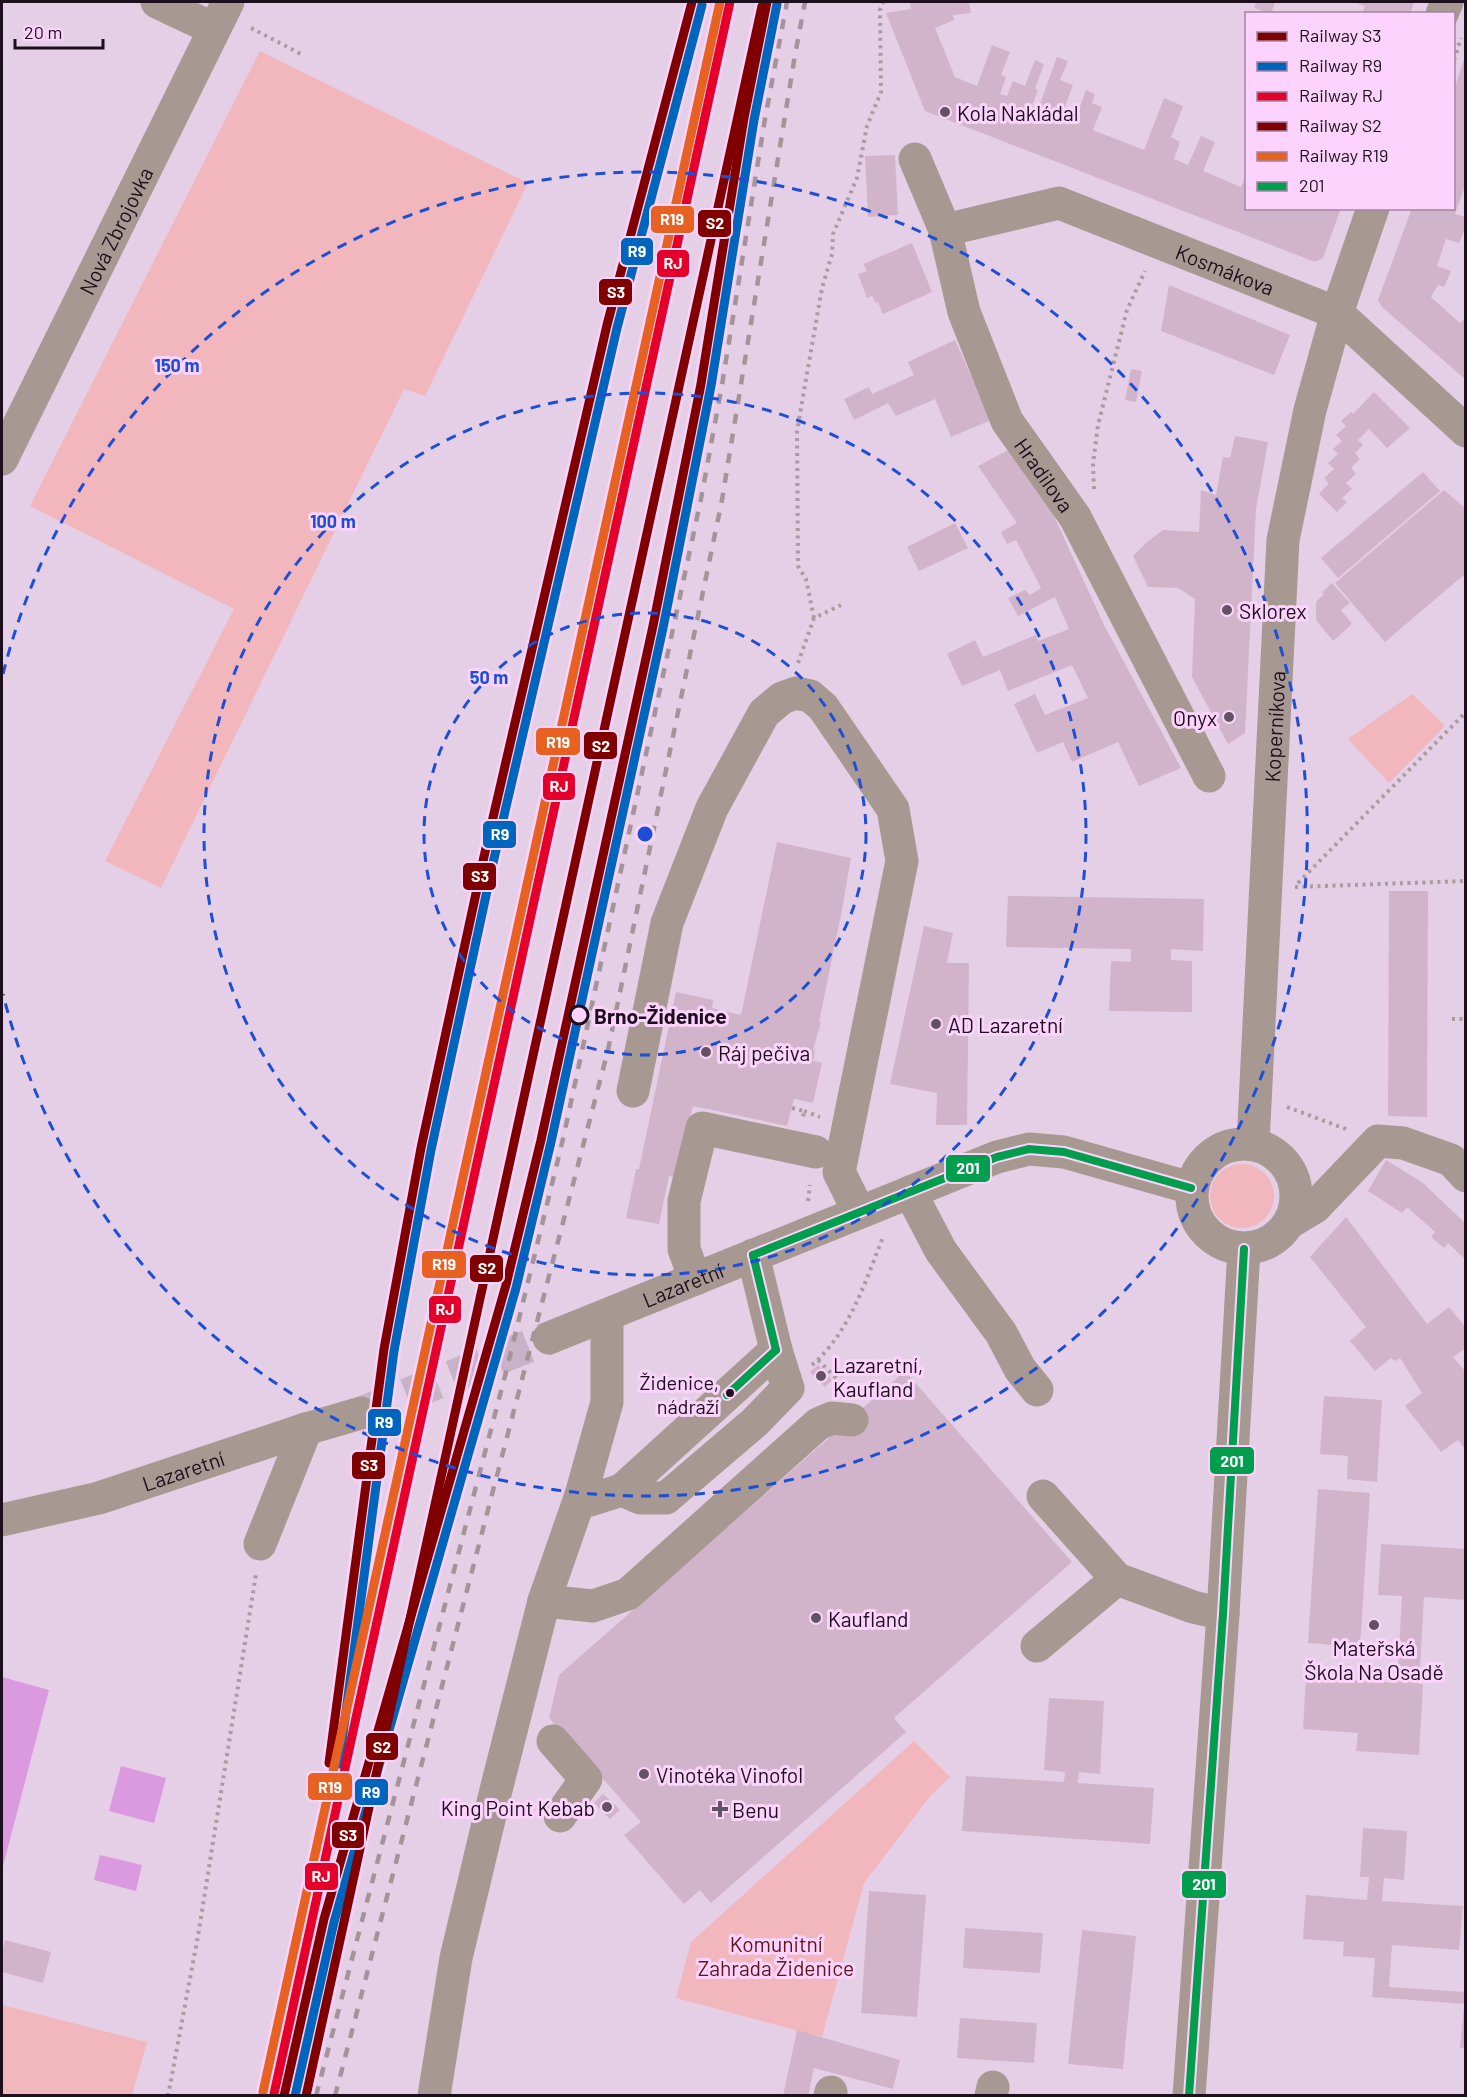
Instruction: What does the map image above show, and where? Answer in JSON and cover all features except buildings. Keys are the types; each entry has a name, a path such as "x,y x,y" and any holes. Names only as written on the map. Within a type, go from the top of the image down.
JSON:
{"street":[{"path":"157,2 221,15"},
{"name":"Nová Zbrojovka","path":"2,459 221,15"},
{"name":"Hradilova","path":"915,159 945,230 964,312 1007,420 1075,517 1209,776"},
{"name":"Kosmákova","path":"945,230 1059,204 1336,313 1466,431"},
{"name":"Koperníkova","path":"1253,1144 1283,540 1310,410 1336,313 1372,210"},
{"path":"633,1091 667,923 712,808 764,713 782,698 796,693 810,696 824,707 893,809 902,861 839,1172 859,1212"},
{"path":"695,1279 684,1249 684,1201 702,1128 816,1152"},
{"path":"1341,1180 1313,1182 1291,1170 1268,1149 1253,1144 1236,1144 1220,1149 1207,1158 1197,1172 1191,1188 1192,1206 1198,1223 1210,1237 1226,1246 1244,1249 1262,1246 1278,1236 1290,1222 1315,1208 1378,1141 1403,1143 1451,1160 1466,1176"},
{"name":"Lazaretní","path":"549,1338 997,1157 1029,1149 1064,1152 1191,1188"},
{"path":"1290,1222 1296,1205 1296,1189 1291,1170"},
{"path":"910,1192 941,1251 1001,1333 1020,1369 1037,1390"},
{"path":"1189,2096 1223,1614 1244,1249"},
{"path":"622,1490 640,1498 666,1498 755,1422 788,1388 776,1350 753,1255"},
{"path":"434,2096 456,1958 544,1601 580,1495 607,1402 607,1315"},
{"path":"580,1495 590,1500 622,1490 776,1350"},
{"name":"Lazaretní","path":"2,1520 99,1498 361,1413"},
{"path":"544,1601 593,1606 628,1594 818,1424 832,1418 852,1420"},
{"path":"261,1544 306,1429"},
{"path":"1043,1496 1117,1579 1193,1607 1223,1614"},
{"path":"1037,1646 1117,1579"},
{"path":"553,1741 586,1779 560,1816"}],"path":[{"path":"796,693 796,667 814,618 806,579 798,566 797,431 822,288 832,254 833,234 857,178 867,126 881,92 880,10 883,2"},
{"path":"249,28 301,54"},
{"path":"1095,497 1093,464 1098,425 1110,374 1127,310 1158,243"},
{"path":"814,618 841,605"},
{"path":"1466,712 1294,887 1466,880"},
{"path":"1452,1019 1466,1019"},
{"path":"1287,1107 1347,1130"},
{"path":"788,1388 828,1351 849,1318 886,1230"},
{"path":"818,1360 837,1379"},
{"path":"168,2096 200,1924 261,1544"}],"green space":[{"path":"260,51 528,183 425,396 404,389 161,888 105,861 234,609 30,506"},
{"path":"1412,694 1445,726 1389,783 1348,739"},
{"path":"1242,1164 1254,1166 1265,1173 1272,1184 1274,1196 1272,1208 1265,1219 1254,1226 1242,1228 1230,1226 1219,1219 1212,1208 1210,1196 1212,1184 1219,1173 1230,1166"},
{"name":"Komunitní Zahrada Židenice","path":"914,1741 950,1777 931,1795 864,1883 822,2037 676,1998 691,1942"},
{"path":"2,2005 147,2042 132,2095 2,2095"}],"shaded area":[{"path":"2,1677 49,1690 2,1870"},
{"path":"121,1766 166,1778 154,1823 109,1811"},
{"path":"100,1855 142,1865 136,1891 94,1880"}],"tunnel":[{"path":"361,1413 549,1338"}],"railway":[{"path":"316,2096 505,1376 563,1139 701,499 787,2"},
{"path":"335,2096 608,1050 722,500 805,2"}],"rail line":[{"name":"S3","path":"329,1763 384,1349 421,1148 483,861 607,325 692,2"},
{"name":"R19","path":"263,2092 720,2"},
{"name":"RJ","path":"274,2094 730,2"},
{"name":"S3","path":"284,2096 324,1919 506,1285 541,1140 653,626 701,384 744,118 767,2"},
{"name":"R9","path":"295,2096 334,1922 516,1288 551,1142 663,628 711,386 754,120 777,4"},
{"name":"R9","path":"339,1764 394,1351 431,1150 493,863 617,328 702,5"},
{"name":"S2","path":"306,2096 762,6"}],"transit line":[{"name":"201","path":"753,1255 997,1157 1029,1149 1064,1152 1191,1188"},
{"name":"201","path":"1189,2096 1223,1614 1244,1249"},
{"name":"201","path":"753,1255 776,1350"},
{"name":"201","path":"727,1395 776,1350"}],"place":[{"name":"Kola Nakládal","path":"945,112"},
{"name":"Sklorex","path":"1227,610"},
{"name":"Onyx","path":"1229,717"},
{"name":"Brno-Židenice","path":"579,1015"},
{"name":"AD Lazaretní","path":"936,1024"},
{"name":"Ráj pečiva","path":"706,1052"},
{"name":"Lazaretní, Kaufland","path":"821,1376"},
{"name":"Židenice, nádraží","path":"730,1393"},
{"name":"Kaufland","path":"816,1618"},
{"name":"Mateřská Škola Na Osadě","path":"1374,1625"},
{"name":"Vinotéka Vinofol","path":"644,1774"},
{"name":"King Point Kebab","path":"607,1807"},
{"name":"Benu","path":"720,1809"}]}
